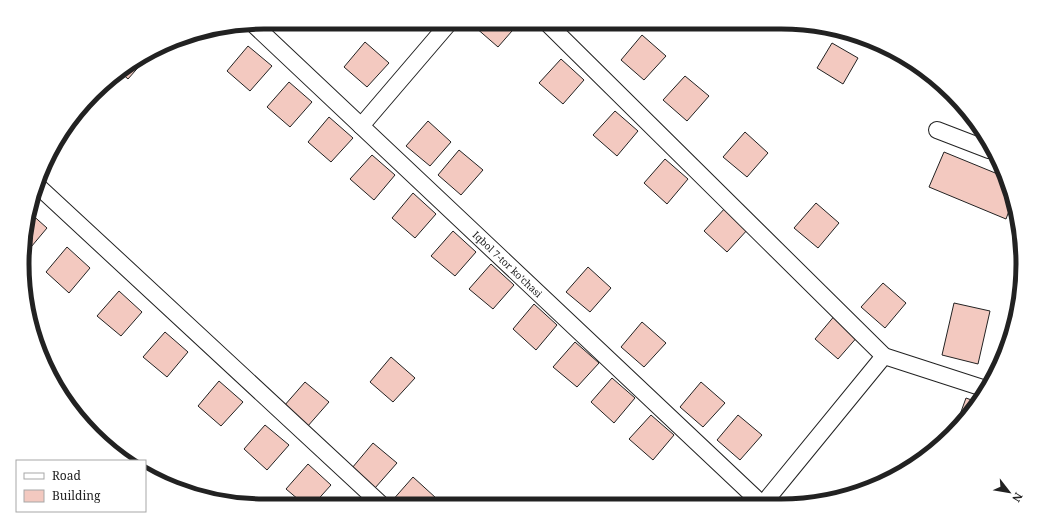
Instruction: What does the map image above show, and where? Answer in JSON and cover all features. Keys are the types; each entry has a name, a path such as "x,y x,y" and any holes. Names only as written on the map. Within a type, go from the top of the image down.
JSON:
{"street":[{"name":"Iqbol 7-tor ko'chasi","path":"258,29 758,499"},
{"path":"361,126 444,29"},
{"path":"553,29 884,356 981,387"},
{"path":"937,130 986,149"},
{"path":"41,189 376,499"},
{"path":"767,499 884,356"}],"building":[{"path":"477,29 514,29 498,47"},
{"path":"642,35 666,56 644,80 621,60"},
{"path":"365,42 389,63 367,87 344,67"},
{"path":"832,43 858,58 843,84 817,68"},
{"path":"248,46 272,66 250,91 227,71"},
{"path":"561,59 584,80 563,104 539,83"},
{"path":"143,62 128,79 124,76"},
{"path":"685,76 709,96 687,121 663,100"},
{"path":"289,82 312,102 290,127 267,107"},
{"path":"615,111 638,131 617,156 593,135"},
{"path":"329,117 353,138 331,162 308,142"},
{"path":"428,121 451,142 430,166 406,146"},
{"path":"745,132 768,153 747,177 723,157"},
{"path":"459,150 483,170 461,195 438,175"},
{"path":"944,152 998,174 1004,188 1009,210 1006,219 929,187"},
{"path":"372,155 395,175 374,200 350,179"},
{"path":"665,159 688,179 667,204 644,183"},
{"path":"413,193 436,214 415,238 392,218"},
{"path":"816,203 839,223 818,248 794,228"},
{"path":"726,207 749,228 727,252 704,231"},
{"path":"34,217 47,228 30,248"},
{"path":"453,231 476,252 455,276 431,256"},
{"path":"67,247 90,268 69,293 46,272"},
{"path":"491,264 514,285 493,309 469,289"},
{"path":"588,267 611,288 590,312 566,292"},
{"path":"883,283 906,303 885,328 861,307"},
{"path":"119,291 142,312 121,336 97,316"},
{"path":"954,303 990,311 978,364 942,355"},
{"path":"534,304 557,325 536,350 513,329"},
{"path":"836,314 859,335 838,359 815,339"},
{"path":"642,322 666,343 644,367 621,347"},
{"path":"165,332 188,352 167,377 143,357"},
{"path":"575,342 599,363 577,387 553,367"},
{"path":"391,357 415,378 393,402 370,382"},
{"path":"612,378 635,398 614,423 591,402"},
{"path":"219,381 243,402 221,426 198,406"},
{"path":"305,382 329,402 307,427 284,406"},
{"path":"701,382 725,403 703,427 680,407"},
{"path":"966,398 972,400 967,407 959,418"},
{"path":"651,415 674,435 653,460 629,439"},
{"path":"738,415 762,435 740,460 717,440"},
{"path":"265,425 289,445 267,470 244,449"},
{"path":"373,443 397,463 375,488 352,468"},
{"path":"308,464 331,485 318,499 298,499 286,489"},
{"path":"413,477 436,498 435,499 394,499"}]}
